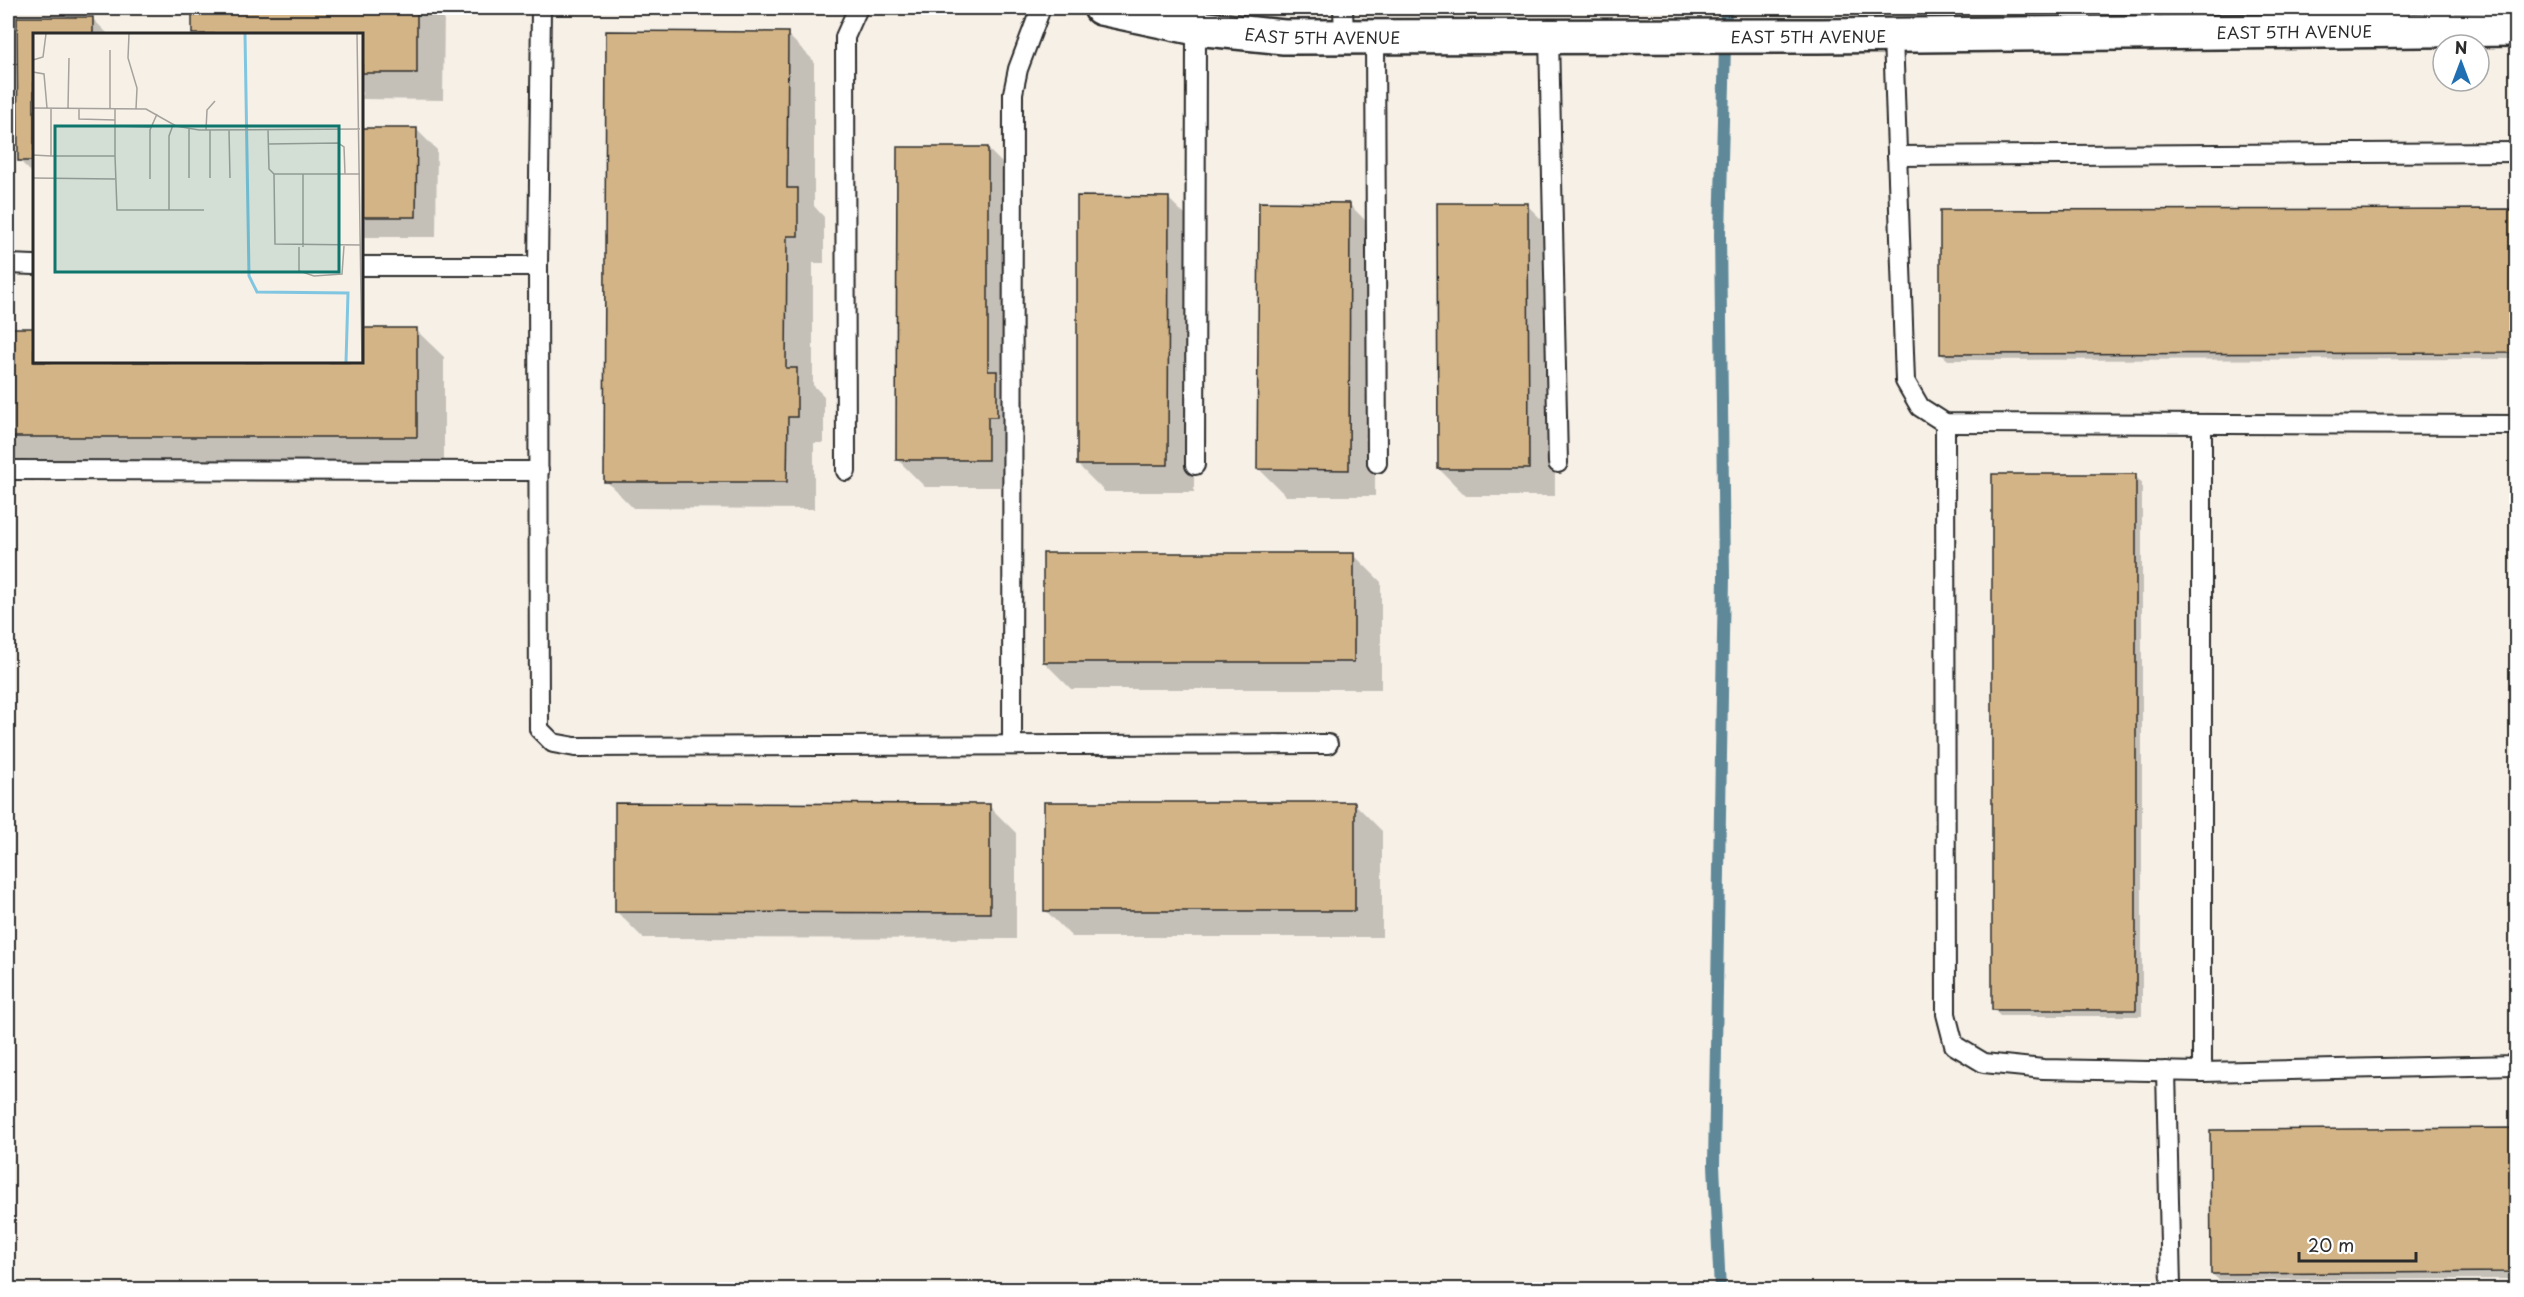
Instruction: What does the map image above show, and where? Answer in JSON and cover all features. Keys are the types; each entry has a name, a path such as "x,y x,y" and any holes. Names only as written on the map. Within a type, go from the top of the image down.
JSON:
{"street":[{"name":"EAST 5TH AVENUE","path":"1101,8 1196,28 1284,37 1354,27 1549,36 1893,36 2517,28"}],"lane":[{"path":"541,8 538,266 539,729 553,743 574,747 1328,744"},
{"path":"846,471 845,37 858,8"},
{"path":"1012,744 1013,93 1018,69 1041,8"},
{"path":"1354,27 1377,463"},
{"path":"1195,465 1196,28"},
{"path":"1549,36 1558,463"},
{"path":"1893,36 1905,381 1920,407 1945,423 2517,425"},
{"path":"1897,156 2517,152"},
{"path":"8,264 33,265"},
{"path":"363,266 538,266"},
{"path":"1945,423 1946,1014 1954,1045 1984,1064 2043,1069 2202,1072 2517,1065"},
{"path":"2202,424 2202,1072"},
{"path":"8,470 539,471"},
{"path":"2166,1071 2171,1287 2173,1290"}],"building":[{"path":"192,8 417,8 417,73 363,73 363,33 192,33"},
{"path":"17,17 93,17 93,33 33,33 33,161 18,161"},
{"path":"606,31 788,32 787,188 798,188 798,236 787,236 786,368 797,368 797,417 788,417 787,482 604,482"},
{"path":"363,128 417,128 416,217 363,217"},
{"path":"897,147 988,147 988,371 997,371 997,417 988,417 988,460 896,460"},
{"path":"1077,196 1169,197 1168,465 1077,465"},
{"path":"1259,202 1350,203 1349,470 1257,469"},
{"path":"1437,203 1528,203 1529,469 1438,469"},
{"path":"2516,209 2516,353 1940,354 1940,210"},
{"path":"8,328 33,328 33,363 363,363 363,328 417,328 417,437 8,437"},
{"path":"1992,474 2136,474 2136,1010 1992,1010"},
{"path":"1043,553 1354,553 1354,662 1043,662"},
{"path":"1044,802 1355,802 1355,911 1044,911"},
{"path":"615,803 990,804 990,913 615,912"},
{"path":"2516,1128 2516,1272 2211,1274 2210,1130"}],"waterway":[{"path":"1720,1290 1714,1165 1724,577 1720,234 1726,8"}]}
